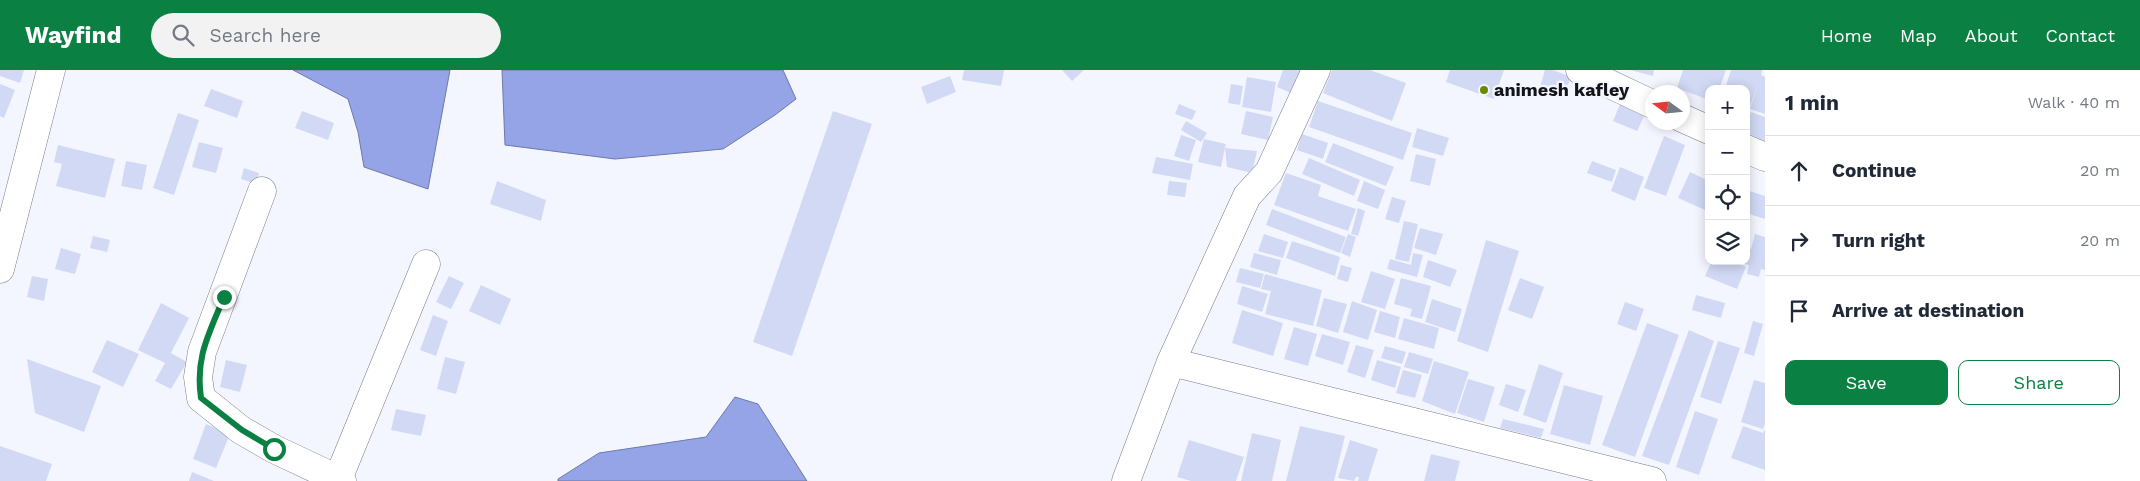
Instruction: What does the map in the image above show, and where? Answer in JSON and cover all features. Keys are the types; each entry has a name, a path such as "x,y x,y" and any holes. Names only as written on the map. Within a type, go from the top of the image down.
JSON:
{"street":[{"path":"0,269 51,70"},
{"path":"1126,481 1171,362 1247,196 1269,172 1316,70"},
{"path":"1580,70 1645,101"},
{"path":"1690,122 1705,128"},
{"path":"1750,151 1765,157"},
{"path":"262,191 202,352 198,377 201,398 242,430 274,449 340,480 426,264"},
{"path":"1171,362 1652,481"}],"water":[{"path":"293,70 450,70 428,189 364,167 358,132 348,99"},
{"path":"502,70 783,70 796,99 723,149 615,159 505,145"},
{"path":"735,397 758,404 807,481 558,481 558,479 599,453 706,437"}],"building":[{"path":"0,70 24,70 20,83 0,76"},
{"path":"964,70 1004,70 1001,86 962,80"},
{"path":"1062,70 1084,70 1072,81"},
{"path":"1283,70 1302,70 1293,94 1277,87"},
{"path":"1332,70 1370,70 1406,83 1392,121 1323,93"},
{"name":"animesh kafley","path":"1450,70 1504,70 1494,99 1446,82"},
{"path":"1545,70 1553,70 1571,77 1564,96 1540,87"},
{"path":"1630,70 1654,70 1653,76"},
{"path":"1683,70 1726,70 1720,85 1705,85 1705,98 1690,93 1690,85 1678,85"},
{"path":"1731,70 1762,70 1761,75 1765,77 1765,114 1750,109 1758,84 1750,107 1750,85 1726,85"},
{"path":"950,76 956,92 927,104 921,87"},
{"path":"1247,77 1276,82 1271,112 1242,107"},
{"path":"0,84 15,90 4,118 0,116"},
{"path":"1231,84 1243,86 1240,105 1228,103"},
{"path":"211,89 243,101 237,118 204,106"},
{"path":"1318,101 1412,133 1403,160 1309,127"},
{"path":"1621,102 1645,112 1637,131 1613,121"},
{"path":"1179,104 1196,111 1192,120 1175,114"},
{"path":"302,111 334,123 328,140 295,128"},
{"path":"833,111 872,124 792,356 753,342"},
{"path":"1246,111 1273,117 1268,140 1241,134"},
{"path":"1751,112 1765,117 1765,142 1750,137"},
{"path":"178,113 199,120 174,195 153,188"},
{"path":"1186,121 1207,133 1201,142 1181,130"},
{"path":"1417,128 1449,138 1443,156 1412,147"},
{"path":"1302,134 1328,143 1323,159 1297,150"},
{"path":"1181,135 1196,140 1189,161 1174,156"},
{"path":"1664,136 1685,145 1666,196 1644,188"},
{"path":"1204,139 1226,144 1221,167 1198,162"},
{"path":"199,142 223,148 216,173 192,167"},
{"path":"1333,143 1394,167 1386,186 1325,162"},
{"path":"58,145 115,159 105,198 56,186 62,164 54,162"},
{"path":"1225,148 1257,151 1252,173 1227,167"},
{"path":"1416,154 1436,159 1430,186 1410,181"},
{"path":"1156,157 1193,164 1190,180 1152,173"},
{"path":"1309,158 1360,180 1354,196 1302,174"},
{"path":"126,161 147,165 142,190 121,186"},
{"path":"1592,161 1616,170 1612,182 1587,173"},
{"path":"1620,167 1644,177 1635,201 1611,191"},
{"path":"244,168 259,173 256,184 241,179"},
{"path":"1690,172 1705,179 1705,210 1678,198"},
{"path":"1286,173 1321,185 1318,196 1356,209 1348,231 1274,205"},
{"path":"497,181 546,200 541,221 490,204"},
{"path":"1169,181 1187,183 1185,197 1167,195"},
{"path":"1364,181 1385,190 1378,209 1357,201"},
{"path":"1750,191 1765,196 1765,219 1750,214"},
{"path":"1392,197 1406,201 1399,223 1385,219"},
{"path":"1358,208 1365,211 1358,236 1351,234"},
{"path":"1272,209 1346,237 1340,253 1266,225"},
{"path":"1404,221 1418,224 1409,262 1395,259"},
{"path":"1420,228 1443,234 1436,255 1414,248"},
{"path":"1264,234 1288,242 1283,258 1258,251"},
{"path":"1348,234 1356,237 1350,257 1341,253"},
{"path":"1755,234 1765,237 1765,270 1761,269 1759,277 1747,274 1750,265 1751,249"},
{"path":"93,236 110,240 107,252 90,248"},
{"path":"1486,240 1519,251 1488,352 1457,341"},
{"path":"1292,241 1340,257 1335,276 1286,258"},
{"path":"61,248 81,254 75,274 55,269"},
{"path":"1254,253 1281,260 1277,275 1250,267"},
{"path":"1413,253 1423,255 1417,277 1387,269 1390,259 1411,265"},
{"path":"1428,260 1457,270 1450,287 1423,277"},
{"path":"1341,265 1352,268 1348,282 1337,279"},
{"path":"1710,265 1742,265 1746,267 1737,289 1705,276"},
{"path":"1240,268 1264,274 1260,288 1236,282"},
{"path":"1371,271 1395,279 1385,309 1361,302"},
{"path":"1265,274 1322,290 1313,326 1265,314 1271,291 1261,289"},
{"path":"32,276 48,279 44,301 27,297"},
{"path":"449,276 464,283 451,309 436,302"},
{"path":"1401,278 1431,286 1422,319 1410,316 1412,309 1394,304"},
{"path":"1520,278 1544,287 1532,319 1508,310"},
{"path":"481,285 511,299 500,325 469,311"},
{"path":"1242,286 1268,294 1262,312 1237,304"},
{"path":"1696,295 1725,303 1721,318 1692,310"},
{"path":"1324,298 1347,304 1338,333 1316,326"},
{"path":"1432,299 1462,309 1455,332 1425,322"},
{"path":"1352,301 1377,310 1368,340 1343,332"},
{"path":"1625,302 1644,309 1636,331 1617,324"},
{"path":"161,303 189,318 171,353 187,362 171,389 155,381 165,363 138,350"},
{"path":"1242,310 1283,323 1273,356 1232,343"},
{"path":"1380,311 1400,317 1395,338 1374,332"},
{"path":"433,315 448,321 436,356 420,350"},
{"path":"1404,318 1439,328 1434,349 1398,339"},
{"path":"1753,321 1763,324 1754,356 1744,353"},
{"path":"1647,323 1679,335 1635,457 1602,445"},
{"path":"1294,327 1317,334 1308,366 1284,359"},
{"path":"1689,330 1714,341 1669,465 1642,456"},
{"path":"1322,334 1350,342 1343,365 1315,356"},
{"path":"107,340 139,354 123,387 92,372"},
{"path":"1718,341 1740,348 1721,404 1700,397"},
{"path":"1356,345 1374,350 1365,378 1347,372"},
{"path":"1385,346 1406,352 1402,364 1381,358"},
{"path":"1409,352 1433,359 1428,374 1404,367"},
{"path":"445,357 465,362 456,394 437,389"},
{"path":"27,359 101,386 84,432 35,413"},
{"path":"226,360 247,365 240,392 220,387"},
{"path":"1377,360 1401,367 1395,388 1371,380"},
{"path":"1434,361 1469,372 1455,414 1422,401"},
{"path":"1539,364 1563,373 1546,423 1523,415"},
{"path":"1403,370 1422,375 1415,398 1396,393"},
{"path":"1468,379 1495,387 1484,422 1457,413"},
{"path":"1754,380 1765,383 1765,424 1763,429 1741,422"},
{"path":"1506,384 1526,390 1518,412 1499,405"},
{"path":"1564,385 1603,396 1590,445 1550,434"},
{"path":"396,409 426,415 421,436 391,430"},
{"path":"1695,411 1718,419 1699,475 1676,467"},
{"path":"1503,419 1544,429 1541,438 1500,428"},
{"path":"206,424 230,434 216,468 193,459"},
{"path":"1300,426 1345,436 1334,481 1286,481"},
{"path":"1743,426 1763,433 1765,429 1765,470 1731,458"},
{"path":"1252,433 1281,440 1272,481 1241,481"},
{"path":"1189,440 1244,457 1236,481 1191,481 1177,477"},
{"path":"1350,440 1378,449 1368,481 1358,481 1359,477 1356,477 1354,481 1338,478"},
{"path":"0,446 52,464 46,481 0,481"},
{"path":"1431,454 1460,461 1455,481 1424,481"},
{"path":"192,472 214,481 189,481"}],"place":[{"name":"animesh kafley","path":"1484,90"}],"route":[{"path":"224,297 202,352 198,377 201,398 242,430 274,449"}]}
